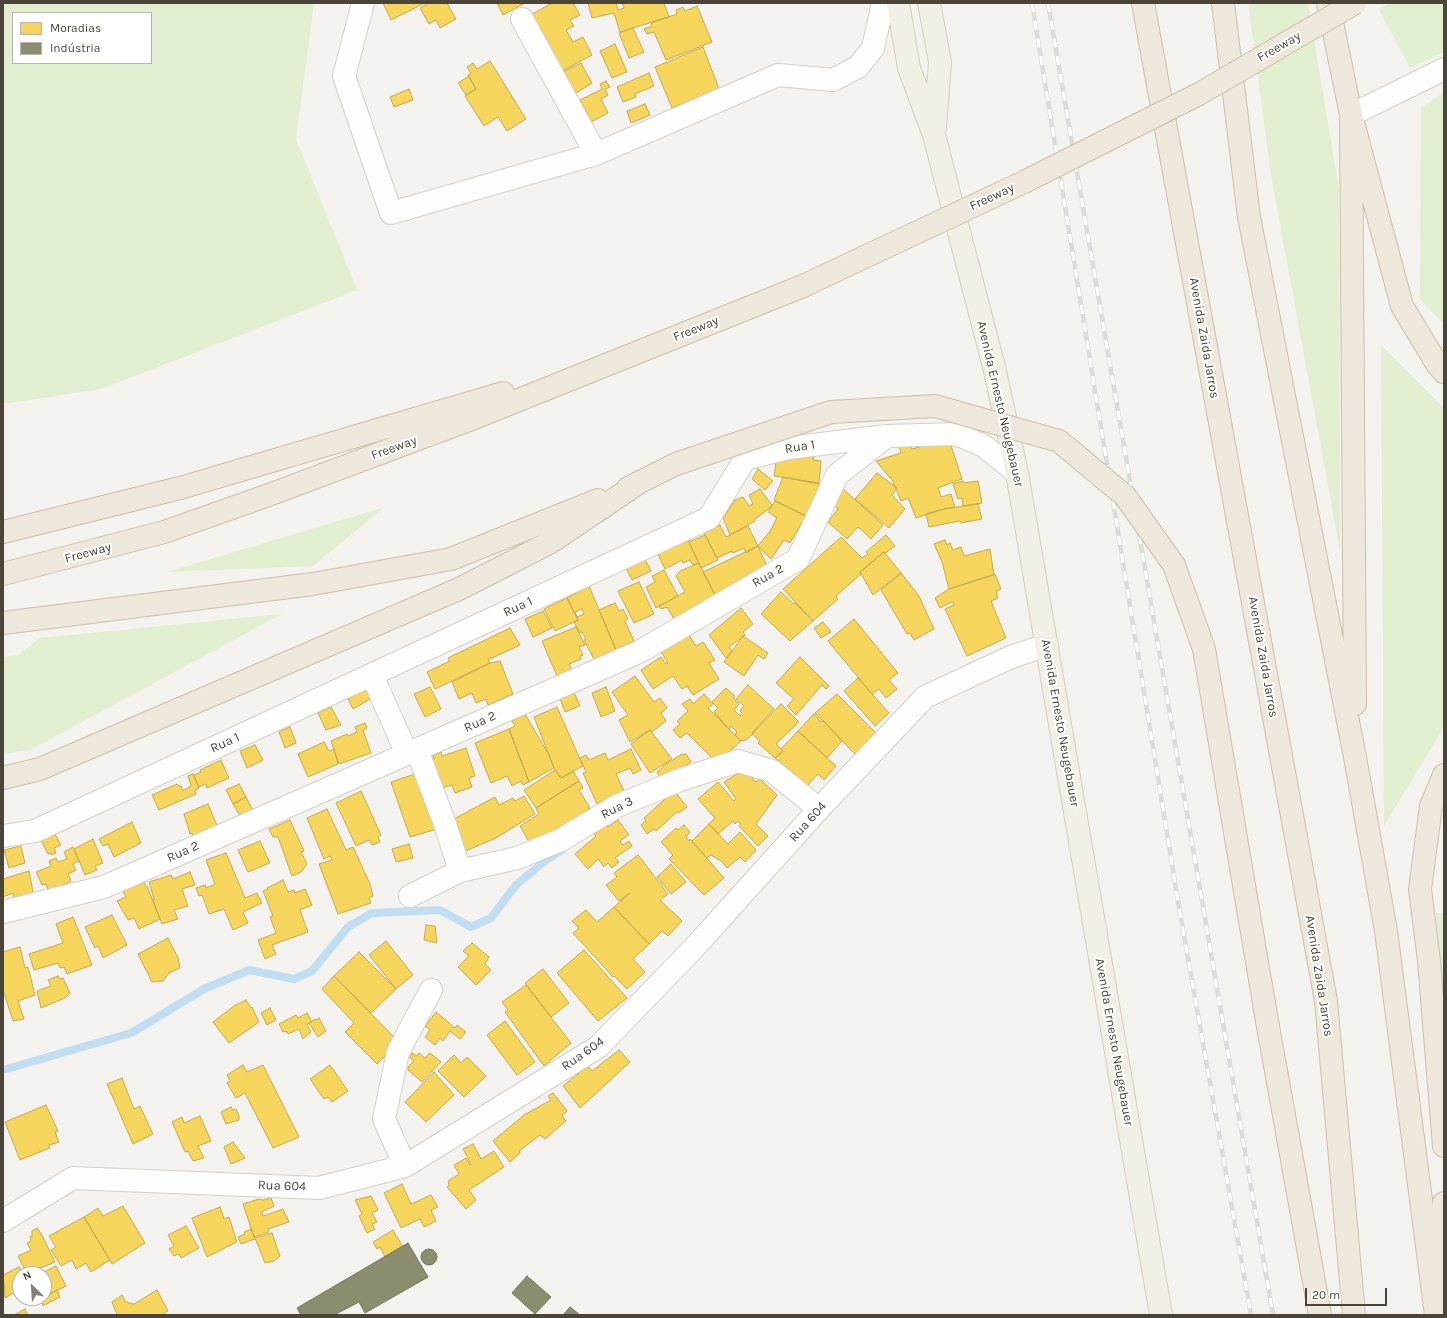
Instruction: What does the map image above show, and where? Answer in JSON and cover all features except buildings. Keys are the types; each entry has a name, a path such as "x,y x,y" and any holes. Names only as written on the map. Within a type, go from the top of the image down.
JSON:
{"highway":[{"name":"Avenida Zaida Jarros","path":"1143,3 1326,1001 1354,1315"},
{"path":"1223,3 1250,217 1355,757 1386,931 1437,1315"},
{"path":"1328,3 1351,115 1402,306 1437,364 1444,372"},
{"name":"Freeway","path":"3,574 172,530 469,420 803,286 1024,182 1200,94 1355,3"},
{"path":"1351,115 1355,757"},
{"path":"3,532 180,488 624,357"},
{"path":"3,623 313,584 451,559 640,482 676,464 831,412 935,406 1059,441 1125,496 1174,565 1204,649 1267,1022 1320,1315"},
{"path":"3,778 40,768 459,589 551,542 640,482"},
{"path":"1444,775 1431,806 1420,889 1429,961 1444,1146"},
{"path":"1437,1315 1444,1203"}],"main road":[{"name":"Avenida Ernesto Neugebauer","path":"898,3 910,68 934,135 995,371 1017,473 1161,1315"},
{"name":"Avenida Ernesto Neugebauer","path":"930,3 940,62 934,135"}],"street":[{"path":"363,3 344,76 391,213 596,154 778,75 833,80 858,67 873,48 882,3"},
{"path":"522,19 596,154"},
{"path":"1351,115 1444,70"},
{"name":"Rua 1","path":"3,836 35,831 709,518 745,459 788,448 887,436 956,434 984,446 1017,473"},
{"name":"Rua 2","path":"3,912 104,887 639,652 798,559 837,475 887,436"},
{"name":"Rua 604","path":"3,1221 73,1178 319,1188 405,1166 598,1047 693,949 819,809 925,697 1011,657 1047,645"},
{"path":"372,675 412,752 444,824 460,872"},
{"name":"Rua 3","path":"410,896 460,872 517,858 561,840 616,806 680,780 738,761 772,771 819,809"},
{"path":"405,1166 384,1119 398,1052 432,990"}],"green space":[{"path":"3,3 314,3 296,139 357,290 101,389 3,404"},
{"path":"1248,3 1308,3 1339,189 1340,551 1271,175"},
{"path":"1390,3 1444,3 1444,52 1410,68 1379,9"},
{"path":"1444,92 1444,324 1420,299 1421,108"},
{"path":"1381,345 1444,408 1444,727 1384,826"},
{"path":"385,507 313,566 167,572"},
{"path":"282,614 30,750 3,754 3,657 18,655 40,638"},
{"path":"1436,913 1444,913 1444,1000"}],"waterway":[{"path":"3,1070 131,1033 204,989 249,970 294,979 312,971 348,927 372,913 440,910 471,927 491,918 516,885 546,860 562,850"}],"railway":[{"path":"1032,3 1179,907 1251,1315"},
{"path":"1048,3 1273,1315"}]}
